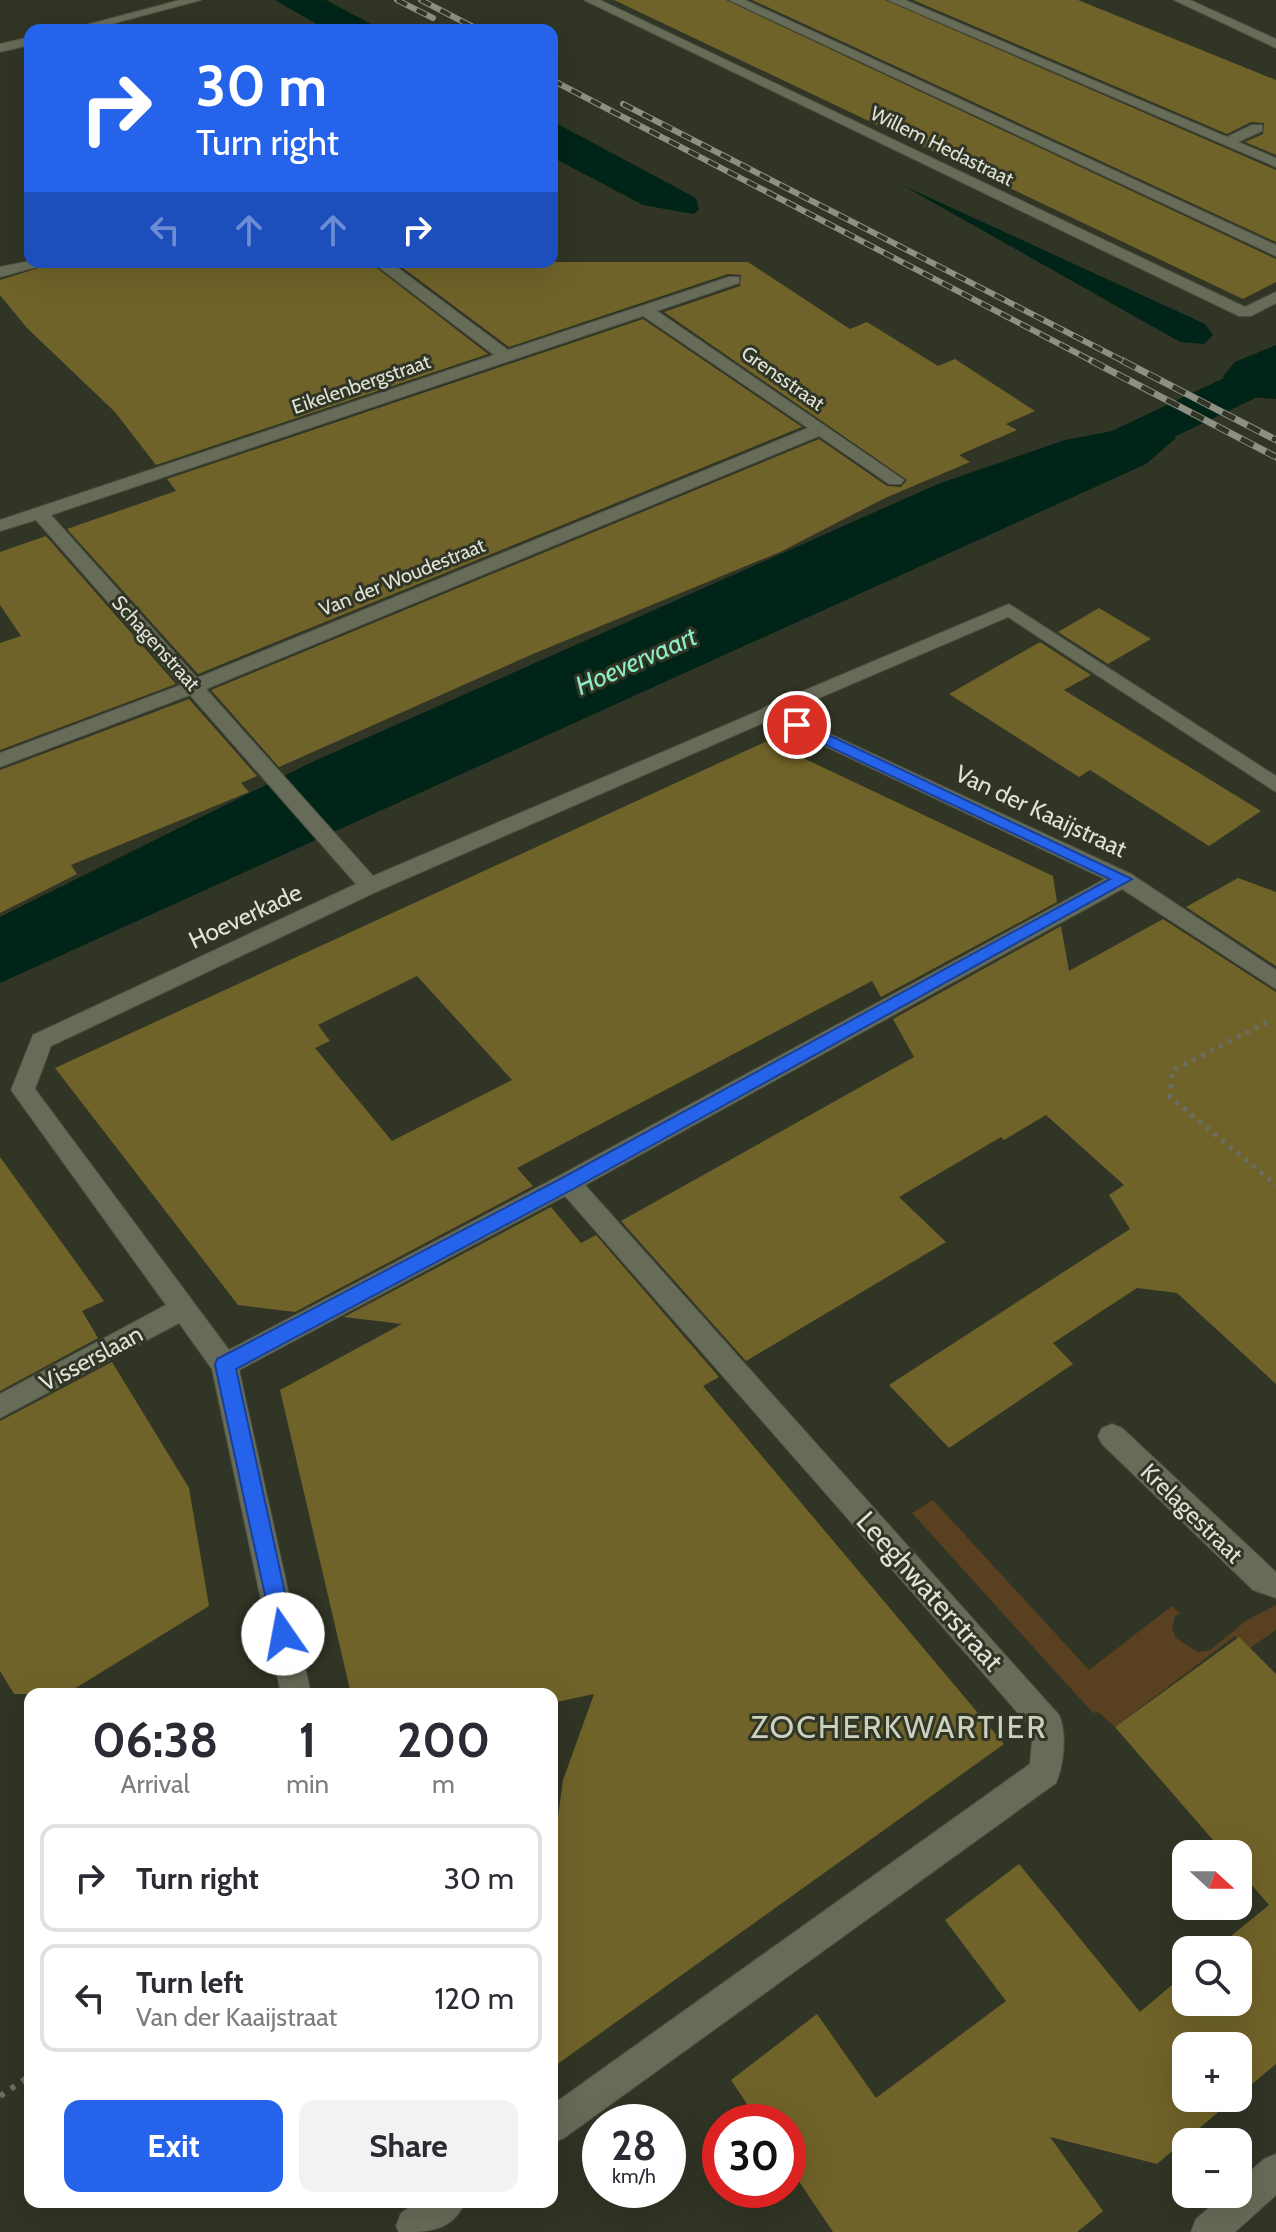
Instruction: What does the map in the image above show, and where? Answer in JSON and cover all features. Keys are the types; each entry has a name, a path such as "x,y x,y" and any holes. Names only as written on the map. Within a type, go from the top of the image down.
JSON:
{"street":[{"path":"97,24 195,0"},
{"name":"Willem Hedastraat","path":"590,0 1245,313 1276,297"},
{"path":"735,0 1276,251"},
{"path":"894,0 1276,163"},
{"path":"1180,0 1276,44"},
{"path":"0,48 24,42"},
{"path":"1227,142 1257,128"},
{"path":"0,272 24,267"},
{"path":"388,268 508,358"},
{"name":"Eikelenbergstraat","path":"0,526 734,280"},
{"name":"Grensstraat","path":"647,311 895,480"},
{"name":"Van der Woudestraat","path":"0,760 195,686 819,430"},
{"name":"Schagenstraat","path":"40,514 370,886"},
{"name":"Hoeverkade","path":"182,1309 23,1090 41,1041 370,886 1009,610 1276,785"},
{"name":"Van der Kaaijstraat","path":"770,712 1123,879 1276,981"},
{"path":"225,1365 568,1183 1123,879"},
{"name":"Leeghwaterstraat","path":"558,2122 1045,1772 1048,1725 568,1183"},
{"path":"182,1309 225,1365 295,1688"},
{"name":"Visserslaan","path":"0,1407 182,1309"},
{"name":"Krelagestraat","path":"1112,1436 1263,1581 1276,1585"},
{"path":"1209,2232 1276,2171"},
{"path":"412,2220 435,2208"}],"path":[{"path":"1276,1016 1172,1071 1170,1097 1276,1185"},
{"path":"0,2096 24,2080"}],"shaded area":[{"path":"933,1500 1089,1670 1172,1606 1180,1613 1175,1616 1172,1628 1176,1638 1198,1652 1210,1650 1247,1620 1276,1605 1276,1630 1249,1649 1235,1636 1115,1727 1098,1712 1093,1713 912,1513"}],"water":[{"path":"275,0 326,0 371,24 317,24"},
{"path":"558,124 696,198 699,210 693,214 643,205 558,160"},
{"path":"904,186 1205,324 1213,335 1204,344 1180,342"},
{"path":"1276,345 1276,399 1252,397 1226,384 1223,376 1235,362"},
{"path":"1150,424 1176,438 1146,464 0,983 0,917 310,763 938,484 1065,440"}],"building":[{"path":"614,0 726,0 1276,259 1276,282 1243,299"},
{"path":"752,0 885,0 1276,170 1276,242"},
{"path":"913,0 1078,0 1276,80 1276,155 1245,142 1263,134 1264,123 1251,122 1227,134"},
{"path":"558,262 748,262 850,329 867,322 938,366 955,359 1035,411 1006,424 1017,430 959,455 970,462 885,498 780,552 533,654 279,767 211,690 819,439 887,486 901,487 907,480 664,312 740,286 741,275 728,274 509,347 403,268 558,268"},
{"path":"39,268 377,268 488,354 156,465 115,412 27,328 0,295 0,280"},
{"path":"643,319 802,427 198,674 67,529 176,491 167,479"},
{"path":"46,536 176,684 0,750 0,643 21,636 0,605 0,552"},
{"path":"1099,608 1151,639 1108,664 1058,632"},
{"path":"1040,642 1091,675 1064,690 1261,811 1209,846 1090,770 1079,777 949,694"},
{"path":"189,699 257,776 241,783 249,792 71,865 77,874 0,913 0,770"},
{"path":"767,741 1053,876 1057,902 881,997 872,981 517,1168 533,1186 295,1312 238,1305 55,1068","holes":["417,976 512,1080 392,1141 315,1048 330,1041 318,1025"]},
{"path":"1238,878 1276,892 1276,966 1186,907"},
{"path":"1163,919 1276,992 1276,1384 1177,1293 1137,1288 1053,1343 1073,1364 949,1448 889,1385 1130,1229 1109,1195 1124,1185 1046,1115 1004,1140 1001,1137 899,1197 946,1242 746,1361 621,1221 914,1057 893,1019 1061,926 1069,971"},
{"path":"0,1157 104,1301 82,1311 98,1338 0,1391"},
{"path":"551,1207 581,1243 596,1235 719,1377 703,1386 1004,1744 558,2064 558,1817 563,1780 594,1694 558,1702 558,1688 350,1688 280,1390 402,1324 344,1317"},
{"path":"112,1362 189,1488 209,1606 76,1688 24,1688 24,1694 14,1694 0,1671 0,1421"},
{"path":"1239,1637 1276,1674 1276,2064 1252,2084 1252,2032 1172,2032 1172,2112 1218,2112 1200,2128 1172,2128 1172,2151 1157,2164 1050,2137 1103,2211 1077,2232 833,2232 806,2192 806,2104 747,2104 731,2080 817,2014 876,2098 1006,2001 945,1920 1019,1864 1140,2012 1172,1985 1172,2016 1252,2016 1252,1936 1231,1936 1269,1905 1252,1885 1252,1840 1213,1840 1115,1727"}],"waterway":[{"name":"Hoevervaart","path":"1076,466 1276,371"}],"railway":[{"path":"397,0 433,18"},
{"path":"421,0 467,24"},
{"path":"558,83 1096,363"},
{"path":"623,104 1127,363"},
{"path":"1092,361 1276,457"},
{"path":"1123,361 1276,440"}],"district":[{"name":"ZOCHERKWARTIER","path":"899,1726"}],"route":[{"path":"283,1634 225,1365 568,1183 1123,879 797,725"}]}
